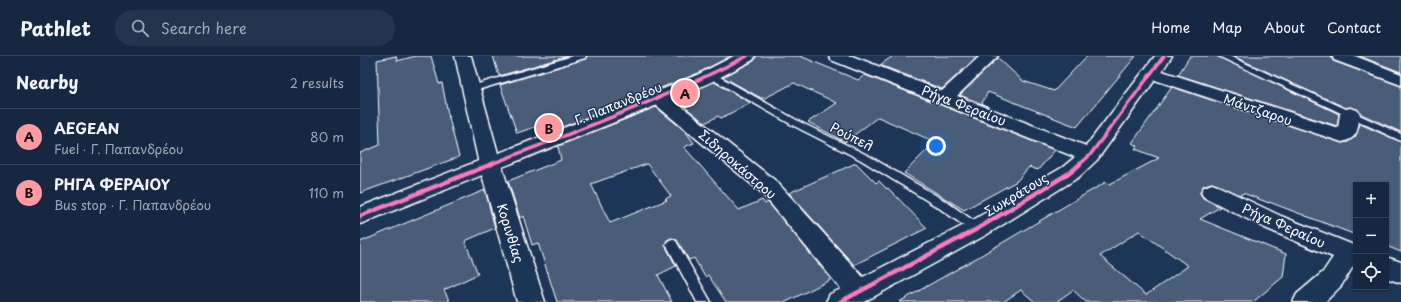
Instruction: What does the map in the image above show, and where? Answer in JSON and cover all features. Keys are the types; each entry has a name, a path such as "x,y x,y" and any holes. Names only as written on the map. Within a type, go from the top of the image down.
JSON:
{"street":[{"name":"Κορινθίας","path":"463,56 490,164 531,302"},
{"name":"Γ. Παπανδρέου","path":"360,216 658,97 711,75 747,56"},
{"name":"Ρήγα Φεραίου","path":"837,56 1090,155"},
{"path":"868,68 886,56"},
{"path":"946,98 990,56"},
{"name":"Σωκράτους","path":"849,297 977,229 1071,172 1090,155 1164,56"},
{"path":"1340,56 1401,80"},
{"name":"Μάντζαρου","path":"1150,73 1342,136 1347,133 1350,114"},
{"name":"Σιδηροκάστρου","path":"658,97 769,187 849,297"},
{"name":"Ρήγα Φεραίου","path":"1212,192 1273,222 1352,254"},
{"path":"1307,302 1332,279 1352,254"},
{"path":"1389,268 1401,273"}],"lane":[{"path":"471,89 582,56"},
{"path":"1222,56 1401,138"},
{"name":"Ρούπελ","path":"711,75 797,124 865,158 943,205 977,229"},
{"path":"672,244 704,302"}],"building":[{"path":"396,56 397,61 416,56 431,56 439,84 442,83 459,157 360,193 360,153 380,145 377,60"},
{"path":"493,56 568,56 499,76"},
{"path":"587,56 731,56 696,74 555,130 553,121 517,133 500,85 585,59"},
{"path":"756,56 800,56 858,80 865,75 1055,150 1038,170 1029,167 1017,181 964,210 904,173 935,142 878,117 845,142 808,122 837,103 794,83 765,98 761,98 723,77 754,61"},
{"path":"893,56 978,56 942,89 880,65"},
{"path":"1087,56 1136,56 1077,127 988,92 982,103 987,106 960,95 998,58 1023,81 1054,91"},
{"path":"1190,56 1217,56 1339,114 1337,126 1178,75"},
{"path":"1233,56 1331,56 1333,61 1401,86 1401,132 1361,114 1357,109 1350,107 1346,108"},
{"path":"1359,56 1401,56 1401,72"},
{"path":"714,82 751,103 721,118 718,116 705,123 675,99"},
{"path":"1172,87 1342,143 1348,142 1355,137 1360,124 1401,142 1401,252 1389,247 1389,182 1353,182 1353,234 1269,202 1243,193 1240,195 1211,183 1203,186 1200,193 1203,198 1220,207 1200,219 1286,254 1283,277 1253,302 1086,302 1073,290 1056,302 1035,302 1021,290 1003,302 899,302 1106,182 1110,184 1159,158 1135,149 1137,146 1132,143","holes":["1139,231 1188,266 1146,295 1100,256"]},
{"path":"656,107 686,132 694,143 684,147 739,210 762,200 765,204 768,202 830,278 830,280 786,302 726,302 708,275 705,277 694,258 689,260 677,240 671,238 667,240 665,245 676,266 658,275 672,302 557,302 538,243 532,245 523,216 520,218 508,181 561,160 558,146","holes":["647,164 671,196 665,199 667,200 610,223 591,184"]},
{"path":"856,163 876,183 879,181 887,189 888,188 927,228 854,265 789,193"},
{"path":"485,190 495,228 465,241 478,274 444,290 450,302 360,302 360,242"}],"cycle path":[{"path":"360,216 663,96 703,79 747,56"},
{"path":"840,302 977,229 1071,172 1090,155 1164,56"}],"place":[{"name":"AEGEAN","path":"685,93"},
{"name":"ΡΗΓΑ ΦΕΡΑΙΟΥ","path":"549,128"}]}
